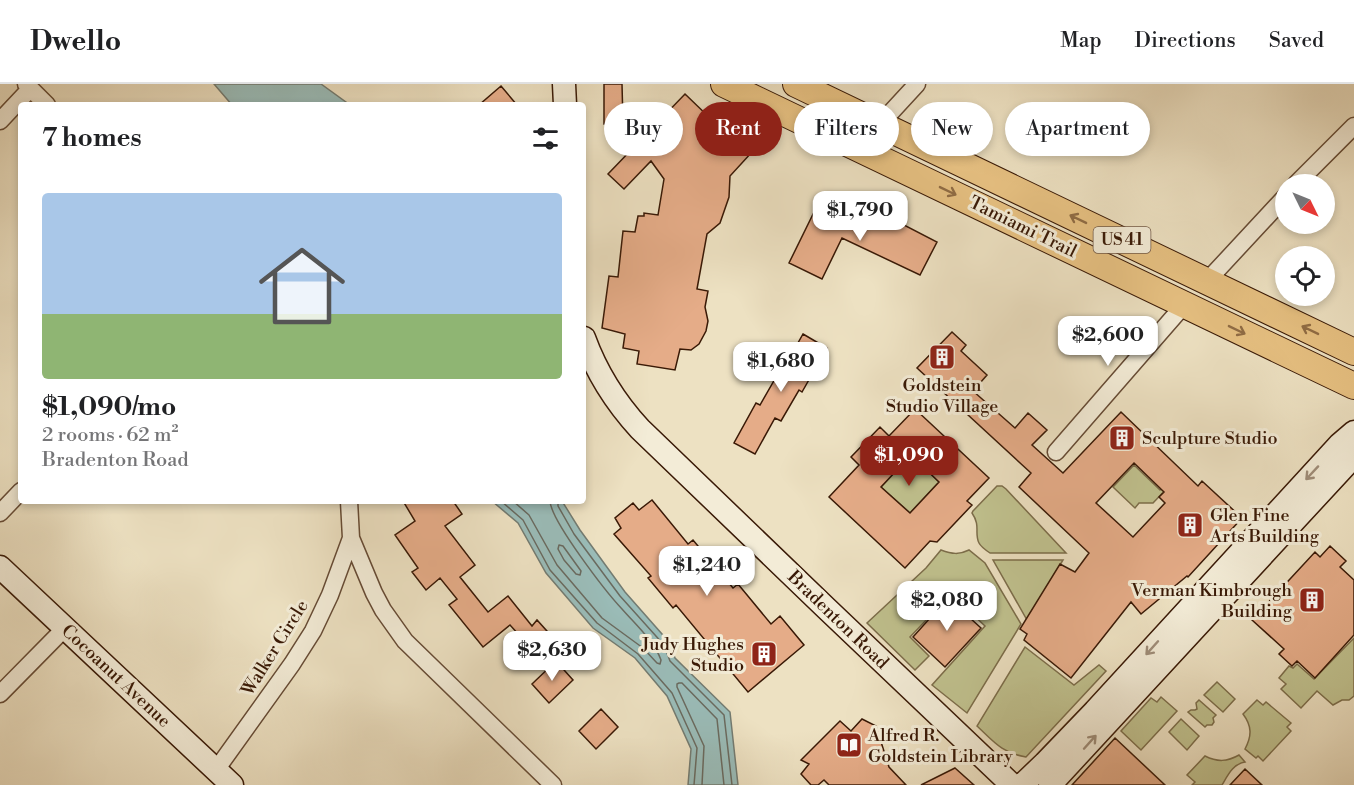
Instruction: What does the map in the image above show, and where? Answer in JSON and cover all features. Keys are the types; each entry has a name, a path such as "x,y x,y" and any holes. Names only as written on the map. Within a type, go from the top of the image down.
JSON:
{"main road":[{"name":"Tamiami Trail","path":"724,84 794,117"},
{"name":"Tamiami Trail","path":"796,84 834,102"},
{"name":"Tamiami Trail","path":"899,133 1354,352"},
{"name":"Tamiami Trail","path":"875,156 1354,386"},
{"path":"1130,279 1184,287 1207,281"},
{"path":"1184,305 1217,303 1236,308 1266,309"}],"street":[{"path":"564,84 566,102"},
{"path":"899,103 917,84"},
{"path":"0,121 28,86 44,102"},
{"path":"1306,174 1354,126"},
{"path":"1207,281 1275,208"},
{"path":"1056,452 1184,305"},
{"name":"Bradenton Road","path":"586,342 602,377 640,429 1011,785"},
{"path":"1022,785 1095,711 1340,444 1354,432"},
{"path":"1050,785 1354,456"},
{"path":"0,513 18,494"},
{"name":"Walker Circle","path":"349,504 351,538 383,610 405,641 553,785"},
{"name":"Walker Circle","path":"216,770 313,632 330,596 351,538"},
{"name":"Cocoanut Avenue","path":"0,567 232,785"},
{"path":"0,694 65,628"}],"green space":[{"path":"911,455 939,482 910,513 881,487"},
{"path":"1134,465 1160,490 1175,475 1170,485 1153,503 1139,503 1135,508 1113,487"},
{"path":"997,486 1006,489 1066,553 990,553 983,547 979,543 976,522 972,513"},
{"path":"941,550 962,553 969,550 985,563 1021,624 967,713 932,685 985,626 951,594 910,637 929,656 915,670 867,623 926,568"},
{"path":"993,560 1063,560 1027,620"},
{"path":"1354,638 1354,696 1349,700 1342,700 1333,705 1317,691 1301,708 1281,689 1286,684 1279,678 1289,666 1293,668 1297,664 1314,679"},
{"path":"1025,647 1074,685 1099,665 1106,671 1026,757 1004,750 977,726"},
{"path":"1217,682 1235,699 1223,712 1204,695"},
{"path":"1161,697 1177,711 1141,750 1121,731 1151,698 1157,702"},
{"path":"1199,700 1216,715 1212,725 1205,727 1188,712 1197,709 1196,703"},
{"path":"1257,700 1263,705 1266,702 1291,723 1287,727 1291,731 1263,761 1245,749 1250,731 1243,714"},
{"path":"1181,719 1199,736 1187,750 1169,732"},
{"path":"1239,755 1245,762 1234,768 1222,785 1192,785 1195,782 1187,775 1205,756 1222,760"}],"water":[{"path":"214,84 321,84 346,102 229,102"},
{"path":"496,504 564,504 625,592 669,642 675,658 730,712 738,785 688,785 691,749 667,696 635,658 593,628 546,573 518,523"}],"building":[{"path":"604,84 622,84 622,102 604,102"},
{"path":"501,86 514,102 482,102"},
{"path":"685,94 695,104 695,156 748,156 730,176 729,197 720,223 707,234 697,289 708,291 705,307 708,321 706,331 699,344 691,350 680,349 675,370 637,364 639,351 623,348 625,334 602,328 609,276 618,277 623,231 635,232 638,216 644,216 644,213 658,215 664,179 651,161 624,189 608,174 625,156 683,156 683,102 677,102"},
{"path":"818,204 868,228 877,211 937,242 920,275 842,238 822,279 789,263"},
{"path":"952,332 966,345 961,351 987,375 973,391 1015,428 1028,413 1047,430 1032,445 1063,473 1121,412 1198,486 1202,481 1242,518 1188,577 1141,614 1131,602 1071,678 1024,640 1027,634 1020,629 1060,564 1075,572 1089,553 1019,487 1031,473 917,368","holes":["1134,463 1164,492 1159,497 1165,503 1133,537 1096,503"]},
{"path":"803,334 827,348 802,392 799,390 781,421 775,418 755,454 734,443 756,403 760,405"},
{"path":"915,409 989,478 967,501 972,505 937,542 930,541 905,568 829,497 859,465 851,457 880,427 889,436","holes":["911,455 939,482 910,513 881,487"]},
{"path":"652,500 688,544 693,540 733,588 738,584 771,624 780,616 804,645 748,692 676,605 673,608 648,578 651,576 614,534 621,528 615,518 633,503 639,510"},
{"path":"405,504 455,504 462,514 445,526 475,565 460,577 488,612 508,596 532,626 537,620 555,640 538,656 510,625 483,647 449,605 457,599 440,578 426,590 412,572 418,568 395,535 415,521"},
{"name":"Verman Kimbrough Building","path":"1330,546 1346,561 1340,567 1354,580 1354,635 1315,678 1297,661 1292,666 1279,654 1284,649 1252,620 1315,552 1320,557"},
{"path":"948,598 981,628 945,667 913,637"},
{"path":"556,661 573,680 549,703 532,684"},
{"path":"601,709 618,727 596,749 579,731"},
{"name":"Alfred R. Goldstein Library","path":"862,719 876,726 889,767 906,785 829,785 824,780 818,785 811,785 801,774 809,764 801,760 840,721 851,731"},
{"path":"1115,738 1165,785 1072,785"},
{"name":"Alfred R. Goldstein Library","path":"955,768 974,785 921,785"},
{"path":"1245,769 1262,785 1230,785"}],"place":[{"name":"Goldstein Studio Village","path":"942,357"},
{"name":"Sculpture Studio","path":"1122,438"},
{"name":"Glen Fine Arts Building","path":"1190,525"},
{"name":"Verman Kimbrough Building","path":"1312,600"},
{"name":"Judy Hughes Studio","path":"764,654"},
{"name":"Alfred R. Goldstein Library","path":"849,745"}]}
